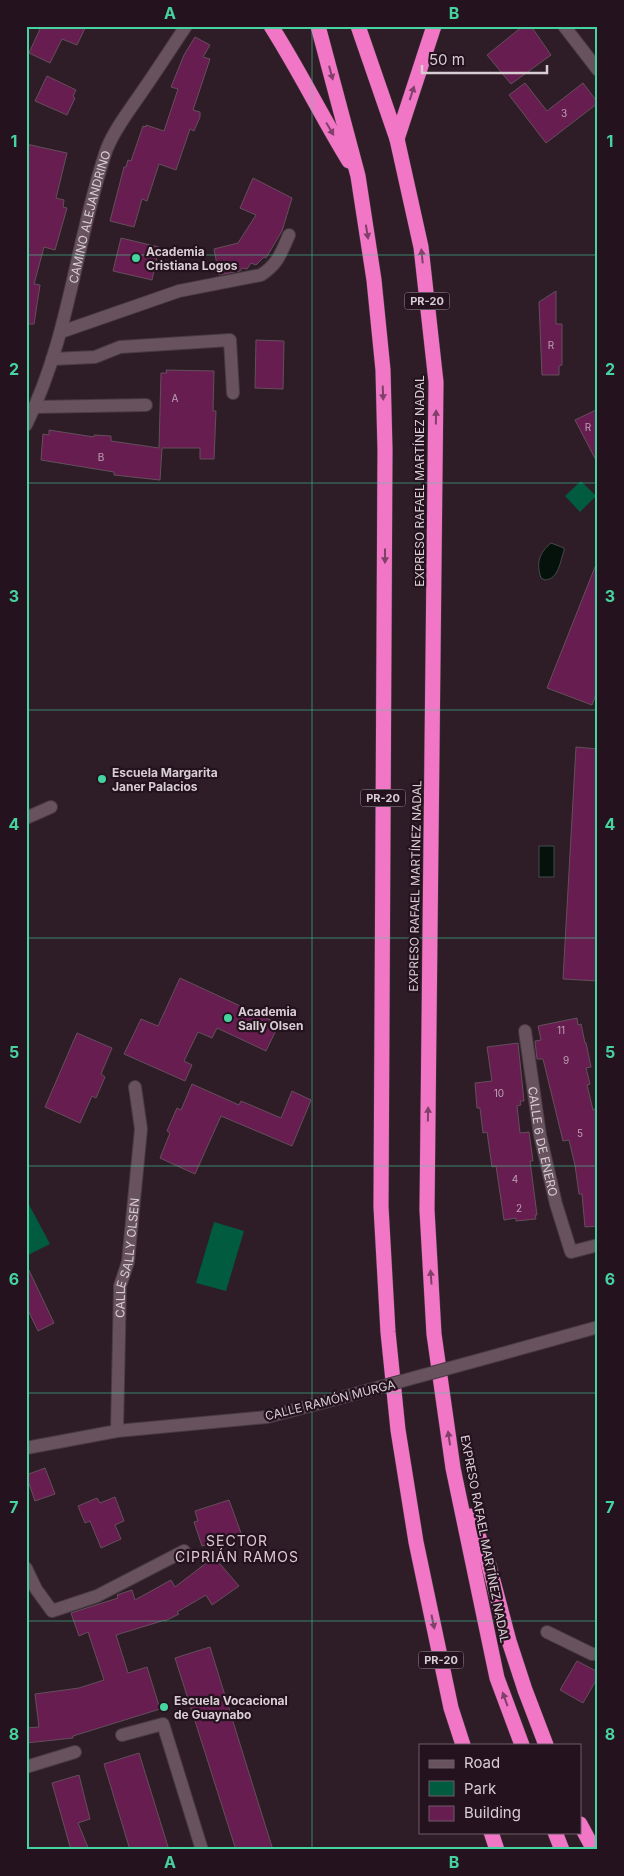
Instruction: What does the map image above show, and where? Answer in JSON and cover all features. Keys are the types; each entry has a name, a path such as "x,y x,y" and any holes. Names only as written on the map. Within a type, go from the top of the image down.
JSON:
{"highway":[{"path":"271,26 289,54 319,112 358,176"},
{"name":"PR-20","path":"318,26 358,176 374,280 383,370 385,450 381,1207 388,1332 398,1430 416,1542 451,1708 463,1744"},
{"name":"EXPRESO RAFAEL MARTÍNEZ NADAL","path":"358,26 397,139 421,247 436,382 426,1210 434,1334 453,1468 497,1678 522,1744"},
{"path":"397,139 434,26"},
{"path":"453,1468 488,1562 509,1641 546,1744"},
{"path":"582,1828 594,1850"},
{"path":"492,1834 497,1850"},
{"path":"556,1834 562,1850"}],"street":[{"name":"CAMINO ALEJANDRINO","path":"26,425 61,332 91,204 107,149 117,129 186,26"},
{"path":"564,26 598,70"},
{"path":"61,332 179,291 261,275 272,268 289,236"},
{"path":"52,359 94,357 120,347 230,340 233,393"},
{"path":"34,407 146,405"},
{"path":"26,818 51,807"},
{"name":"CALLE 6 DE ENERO","path":"525,1031 540,1135 556,1204 572,1252 598,1245"},
{"name":"CALLE SALLY OLSEN","path":"117,1431 120,1286 128,1262 141,1129 135,1086"},
{"name":"CALLE RAMÓN MURGA","path":"26,1448 117,1431 267,1417 598,1327"},
{"path":"26,1568 36,1589 52,1611 97,1596 184,1551"},
{"path":"547,1632 592,1654 598,1654"},
{"path":"122,1735 162,1724 202,1850"},
{"path":"26,1767 75,1752"}],"green space":[{"path":"581,481 596,496 580,512 565,496"},
{"path":"26,1199 50,1244 26,1256"},
{"path":"214,1222 244,1231 226,1291 196,1283"}],"shaded area":[{"path":"551,543 564,548 564,551 556,573 550,579 545,580 541,578 539,563 541,555"},
{"path":"539,846 554,846 554,877 539,877"}],"building":[{"path":"33,26 86,26 77,45 62,39 50,63 29,53 40,29"},
{"path":"523,26 531,26 551,55 511,84 487,55"},
{"path":"195,37 210,45 203,57 210,59 193,110 200,112 200,117 194,131 190,129 176,170 159,164 147,201 142,199 134,227 110,221 124,167 126,167 128,160 131,161 143,126 146,127 146,125 164,131 178,89 171,87 184,55"},
{"path":"47,76 76,90 73,96 75,98 67,115 35,101"},
{"path":"525,83 547,111 583,83 598,103 546,143 509,95"},
{"path":"26,144 67,153 56,198 64,200 63,207 67,208 55,250 44,247 34,284 40,285 34,324 26,324"},
{"path":"253,178 292,198 282,231 266,258 264,257 256,265 251,263 247,269 242,268 240,271 219,275 214,249 238,243 256,215 240,208"},
{"name":"Academia Cristiana Logos","path":"121,238 159,247 152,280 113,271"},
{"path":"556,291 556,324 562,324 562,365 559,366 559,375 542,375 539,302"},
{"path":"256,340 284,341 283,389 255,388"},
{"path":"166,370 214,371 213,411 216,411 214,459 200,459 200,448 162,448 160,480 114,475 114,472 41,460 43,434 49,435 49,430 94,437 94,435 111,436 111,441 159,448 161,373 167,373"},
{"path":"598,409 598,464 575,420"},
{"path":"597,562 598,689 592,705 547,688"},
{"path":"576,747 598,749 598,981 563,979"},
{"path":"180,978 279,1024 266,1051 217,1028 212,1038 198,1032 184,1061 192,1065 185,1081 124,1054 141,1019 158,1026"},
{"path":"577,1018 578,1025 581,1024 591,1067 586,1068 590,1084 587,1085 598,1122 598,1226 585,1227 582,1194 579,1194 569,1140 563,1141 543,1059 537,1059 535,1041 541,1040 538,1026"},
{"path":"77,1033 112,1048 101,1074 105,1077 96,1098 92,1096 80,1123 45,1107"},
{"path":"518,1043 524,1101 520,1101 521,1105 517,1106 520,1133 529,1132 533,1161 530,1161 537,1215 535,1215 536,1219 516,1221 516,1218 504,1220 496,1166 492,1167 487,1132 483,1133 480,1108 477,1108 475,1083 492,1081 487,1047"},
{"path":"192,1084 239,1105 241,1101 281,1118 292,1091 311,1100 292,1146 221,1116 195,1174 160,1158 170,1133 167,1131 177,1108 181,1110"},
{"path":"26,1264 54,1323 38,1331 26,1306"},
{"path":"45,1468 55,1494 35,1501 26,1475"},
{"path":"115,1497 124,1521 115,1525 121,1539 101,1548 90,1521 85,1523 78,1506 97,1498 100,1503"},
{"path":"229,1500 241,1533 202,1546 194,1522 198,1521 195,1511"},
{"path":"214,1557 239,1586 212,1605 206,1595 177,1612 179,1614 165,1621 116,1635 128,1673 147,1667 160,1709 73,1736 73,1738 26,1743 26,1728 39,1727 35,1694 79,1688 104,1680 88,1632 79,1636 71,1613 118,1598 117,1595 132,1590 135,1600 171,1580 175,1587"},
{"path":"210,1647 273,1850 236,1850 175,1658"},
{"path":"577,1661 598,1672 598,1677 583,1703 560,1690"},
{"path":"139,1753 169,1850 130,1850 104,1764"},
{"path":"79,1775 90,1819 78,1823 89,1850 71,1850 52,1783"}],"place":[{"name":"Academia Cristiana Logos","path":"136,258"},
{"name":"Escuela Margarita Janer Palacios","path":"102,779"},
{"name":"Academia Sally Olsen","path":"228,1018"},
{"name":"Escuela Vocacional de Guaynabo","path":"164,1707"}],"district":[{"name":"SECTOR CIPRIÁN RAMOS","path":"237,1548"}]}
